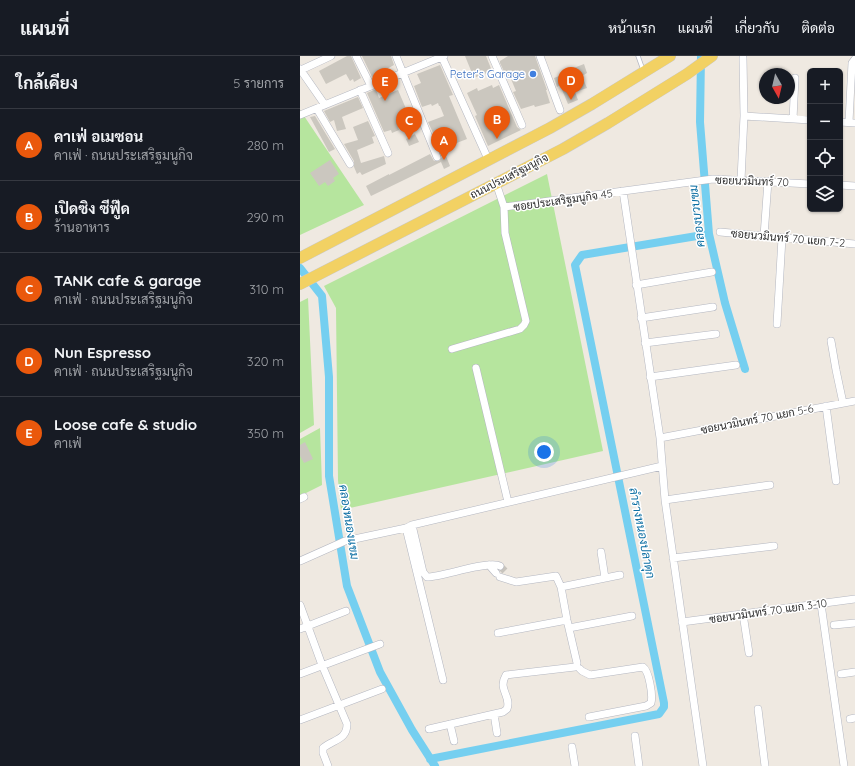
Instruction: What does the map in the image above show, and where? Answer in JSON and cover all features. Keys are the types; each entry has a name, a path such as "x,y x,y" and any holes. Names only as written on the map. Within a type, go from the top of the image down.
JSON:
{"main road":[{"path":"304,256 550,128 644,73 670,56"},
{"name":"ถนนประเสริฐมนูกิจ","path":"300,284 563,149 608,124 687,74 712,56"}],"street":[{"path":"326,105 301,70 331,56"},
{"path":"356,56 371,86"},
{"path":"396,56 437,157"},
{"path":"300,115 443,56 488,159"},
{"path":"492,56 522,125"},
{"path":"540,56 560,110"},
{"path":"741,180 744,116 743,58"},
{"path":"852,122 852,63 855,59"},
{"path":"360,90 388,154"},
{"path":"793,119 794,104"},
{"path":"317,109 350,164"},
{"path":"744,116 807,120"},
{"name":"ซอยนวมินทร์ 70","path":"623,191 713,179 807,184"},
{"path":"764,236 768,181"},
{"name":"ซอยประเสริฐมนูกิจ 45","path":"496,183 504,208 623,191"},
{"path":"843,185 855,186"},
{"path":"623,191 660,438 665,500 703,766"},
{"path":"452,349 520,329 526,321 505,233 504,208"},
{"name":"ซอยนวมินทร์ 70 แยก 7-2","path":"720,232 855,244"},
{"path":"777,324 782,238"},
{"path":"636,285 712,272"},
{"path":"641,318 713,306"},
{"path":"645,343 716,334"},
{"path":"831,341 843,402"},
{"path":"650,377 736,366"},
{"path":"476,368 508,502"},
{"name":"ซอยนวมินทร์ 70 แยก 5-6","path":"660,438 843,402 855,401"},
{"path":"826,406 836,481"},
{"path":"300,561 345,541 662,466"},
{"path":"665,500 770,485"},
{"path":"409,527 423,572 427,577 489,565 508,579 516,582 556,576 561,587 566,620 578,666 582,671 590,674 643,667 647,672 652,698 651,703 646,706 588,717"},
{"path":"409,527 443,680"},
{"path":"673,558 774,546"},
{"path":"601,552 605,578"},
{"path":"561,587 620,575"},
{"name":"ซอยนวมินทร์ 70 แยก 3-10","path":"682,622 855,599"},
{"path":"821,604 844,766"},
{"path":"300,605 338,706 347,724 345,735 322,748 328,766"},
{"path":"300,629 346,611"},
{"path":"743,614 749,653"},
{"path":"569,628 632,616"},
{"path":"498,633 566,620"},
{"path":"834,625 855,623"},
{"path":"300,674 377,645"},
{"path":"429,729 507,710 509,702 502,688 506,675 578,666"},
{"path":"841,674 855,672"},
{"path":"300,720 382,689"},
{"path":"758,709 765,766"},
{"path":"494,714 497,733"},
{"path":"450,724 454,741"},
{"path":"635,736 639,766"},
{"path":"572,747 575,766"}],"lane":[{"path":"638,56 644,73"}],"green space":[{"path":"300,110 364,205 300,235"},
{"path":"547,174 603,451 341,510 338,480 336,308 324,286"},
{"path":"308,298 314,425 300,433 300,302"},
{"path":"320,428 322,485 300,496 300,439"}],"building":[{"path":"347,56 351,56 361,78 354,82 353,79 350,81 346,74 326,84 319,71"},
{"path":"362,56 391,56 394,65 372,77"},
{"path":"465,56 486,56 492,71 474,78"},
{"path":"508,56 535,56 550,103 535,107 534,105 521,109 513,92 516,91 511,79 508,80 500,63 500,61"},
{"path":"584,64 587,73 582,76 587,88 575,92 578,100 568,104 560,85 557,87 554,78 572,71 571,69"},
{"path":"440,65 453,95 449,96 467,139 454,144 448,129 434,135 428,122 444,116 440,106 438,103 432,106 431,104 422,107 414,86 421,83 417,74"},
{"path":"492,85 493,88 499,85 517,127 521,130 488,146 467,93 477,88 478,91"},
{"path":"376,89 379,98 398,90 410,118 397,124 399,130 392,133 391,130 384,132 367,93"},
{"path":"358,97 363,108 342,117 346,129 337,131 334,120 330,122 324,111"},
{"path":"315,116 335,149 329,152 310,117"},
{"path":"368,121 375,136 372,137 374,143 357,150 361,163 384,156 386,164 362,175 360,172 357,174 354,167 354,161 344,144 358,140 353,127"},
{"path":"415,134 419,142 409,146 406,139"},
{"path":"444,151 450,166 444,169 441,162 371,196 366,186 430,154 434,161 439,161 442,157 440,152"},
{"path":"330,160 339,174 333,178 335,181 328,186 325,182 319,186 310,173"},
{"path":"305,442 313,459 304,463 300,456 300,445"}],"waterway":[{"name":"คลองบวบขม","path":"701,56 700,122 709,234 725,303 745,369"},
{"name":"ลำรางหนองปลาดุก","path":"430,759 659,714 664,707 575,265 582,255 709,234"},
{"name":"คลองหนองแขม","path":"300,268 322,296 329,377 329,476 347,586 380,672 412,730 435,766"}],"tunnel":[{"path":"500,566 505,571"}],"place":[{"name":"Peter's Garage","path":"533,74"},
{"name":"Nun Espresso","path":"571,100"},
{"name":"Loose cafe & studio","path":"385,101"},
{"name":"เปิดซิง ซีฟู๊ด","path":"497,139"},
{"name":"TANK cafe & garage","path":"409,140"},
{"name":"คาเฟ่ อเมซอน","path":"444,160"}]}
